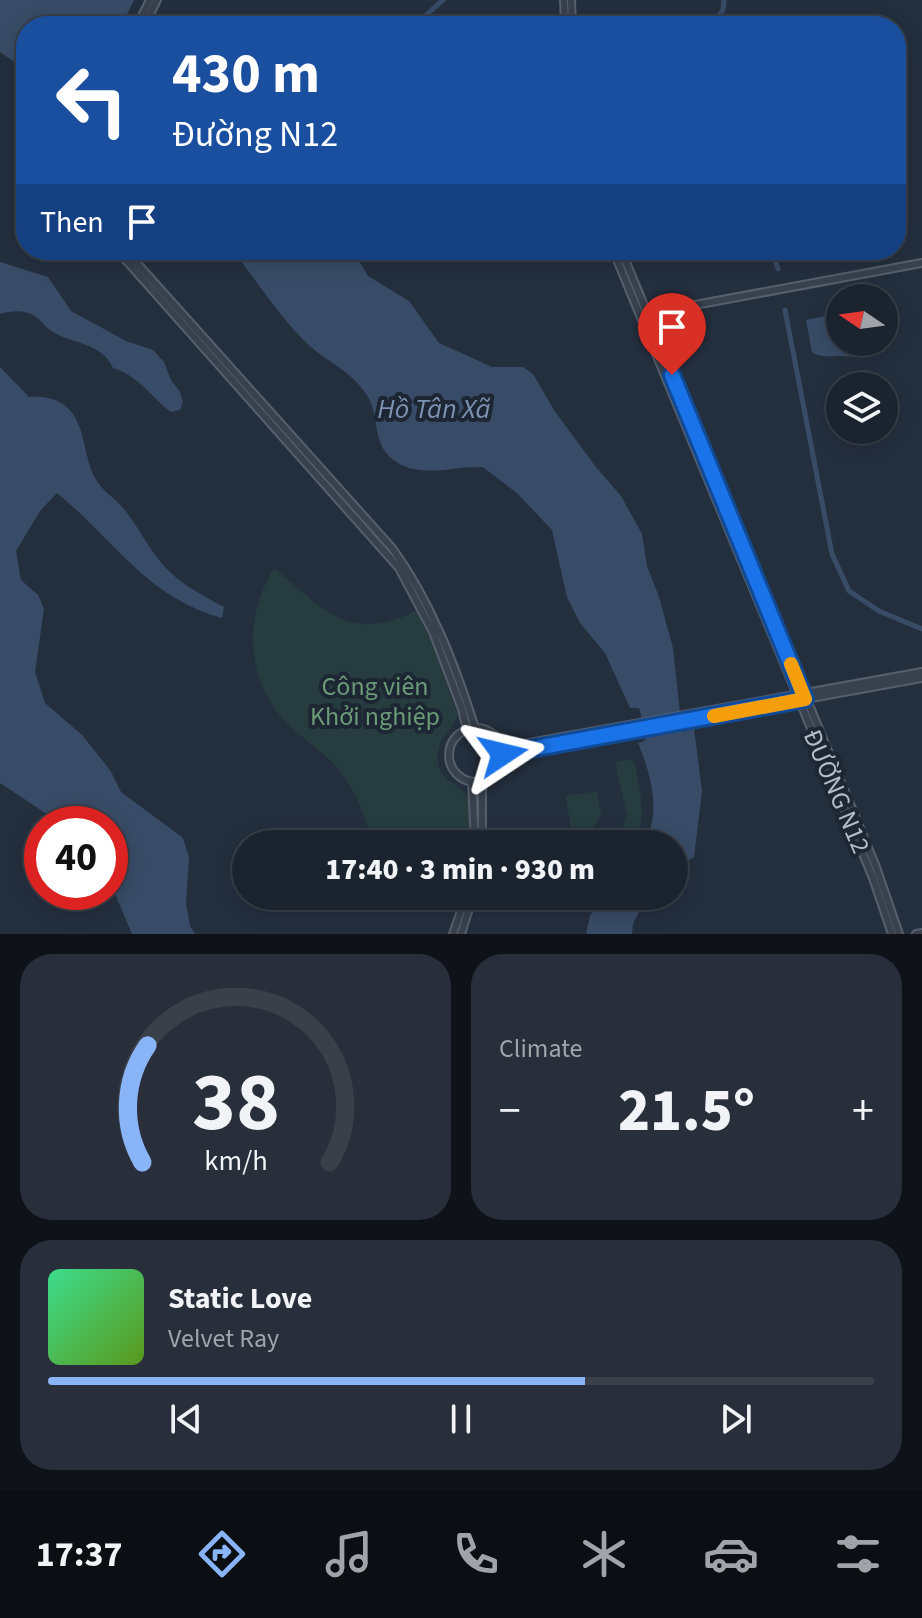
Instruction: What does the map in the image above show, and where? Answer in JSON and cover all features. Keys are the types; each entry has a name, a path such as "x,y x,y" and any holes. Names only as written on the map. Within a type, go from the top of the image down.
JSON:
{"street":[{"path":"126,260 339,494"},
{"path":"134,260 414,579 428,605 475,728"},
{"name":"ĐƯỜNG N12","path":"618,260 644,315"},
{"name":"ĐƯỜNG N12","path":"625,260 644,315 873,878 892,934"},
{"path":"644,315 922,263"},
{"path":"370,529 399,568 425,613 467,730"},
{"path":"801,697 922,672"},
{"path":"503,751 922,678"},
{"name":"ĐƯỜNG N12","path":"801,697 876,867 899,934"},
{"path":"475,728 491,733 503,751 499,770 482,782 472,782 458,776 449,759 453,741 475,728"},
{"path":"472,782 474,830"},
{"path":"482,782 482,830"},
{"path":"453,934 461,910"},
{"path":"461,934 469,910"}],"green space":[{"name":"Công viên Khởi nghiệp","path":"274,568 324,609 355,623 373,624 393,620 417,610 458,715 441,742 438,759 443,775 468,799 469,830 368,830 360,806 340,771 294,730 266,694 258,674 253,632 263,589"},
{"path":"628,759 635,764 642,805 639,830 622,830 627,816 615,762"},
{"path":"597,791 601,815 592,830 571,830 566,796"}],"water":[{"path":"0,0 134,0 126,16 16,16 16,63 0,52"},
{"name":"Hồ Tân Xã","path":"240,260 359,260 368,276 409,301 439,343 492,367 523,367 533,374 554,410 621,496 642,534 647,566 673,648 682,732 694,729 702,791 694,857 688,861 688,830 649,830 653,794 638,743 644,741 647,734 639,708 630,708 605,653 580,623 567,597 552,530 518,494 483,467 423,470 404,466 393,459 385,452 371,404 360,385 300,336"},
{"path":"0,262 48,277 71,311 126,341 153,350 164,362 180,392 183,402 180,410 171,412 137,381 113,368 108,359 94,348 58,335 34,315 19,311 0,314"},
{"path":"826,316 826,356 812,352 806,320"},
{"path":"0,367 29,397 53,400 69,409 80,429 91,470 98,482 124,509 154,554 173,575 224,607 222,618 195,609 172,596 133,565 57,493 40,511 16,551 21,580 38,595 44,609 35,672 45,703 82,735 110,770 121,792 183,838 189,857 186,904 190,926 195,934 132,934 122,910 128,910 128,806 35,806 0,783"},
{"path":"594,910 640,910 632,934 586,934"}],"waterway":[{"path":"425,16 443,0"},
{"path":"718,16 724,0"},
{"path":"775,260 778,269"},
{"path":"785,310 832,554 849,591 879,611 922,629"}],"slow traffic":[{"path":"714,716 805,699 791,664"}],"route":[{"path":"503,754 805,699 672,375"}]}
